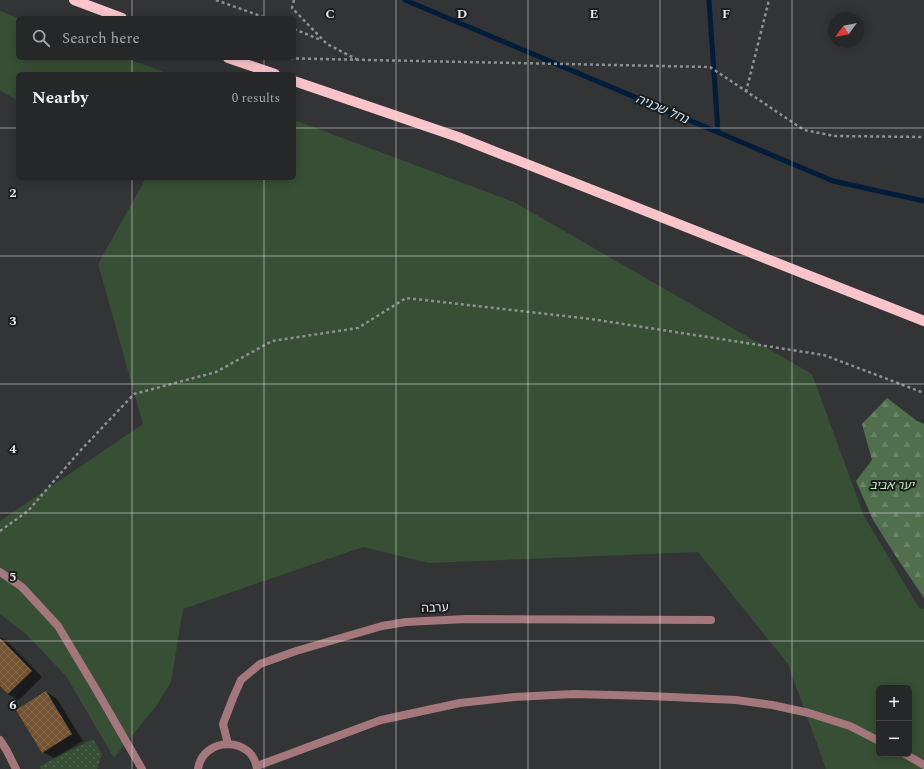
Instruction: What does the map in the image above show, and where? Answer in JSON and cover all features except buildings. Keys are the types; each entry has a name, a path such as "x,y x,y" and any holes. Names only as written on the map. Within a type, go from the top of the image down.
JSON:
{"main road":[{"path":"74,0 117,16"},
{"path":"234,60 269,72"},
{"path":"296,81 458,137 924,320"}],"street":[{"path":"0,572 22,587 58,626 142,769"},
{"name":"ערבה","path":"228,744 223,724 233,698 241,680 260,664 296,651 382,626 406,622 466,620 711,620"},
{"path":"198,769 203,756 219,745 228,744 238,746 246,750 253,757 257,768 381,720 460,703 514,697 574,694 736,700 772,705 809,713 850,726 876,739"},
{"path":"0,740 16,769"},
{"path":"909,757 924,765"}],"path":[{"path":"216,0 260,16"},
{"path":"294,0 292,8 327,44 359,60"},
{"path":"746,92 769,0"},
{"path":"296,30 324,41"},
{"path":"296,59 710,68 804,130 835,136 924,137"},
{"path":"0,531 28,511 79,452 134,394 216,372 272,341 358,328 406,298 591,319 824,355 924,393"}],"green space":[{"path":"0,11 16,17 16,60 131,60 164,72 16,72 16,100 0,90"},
{"path":"296,121 514,202 812,374 864,516 919,608 924,609 924,769 826,769 788,664 698,552 429,563 363,547 183,609 171,682 156,706 114,758 66,676 26,634 0,614 0,521 143,424 98,264 145,180 296,180"},
{"name":"יער אביב","path":"887,398 917,421 924,424 924,598 873,520 856,481 872,460 862,424"},
{"path":"93,739 102,754 97,769 41,769 40,766"}],"waterway":[{"name":"נחל שכניה","path":"405,0 833,181 924,201"},
{"path":"709,0 718,132"}]}
